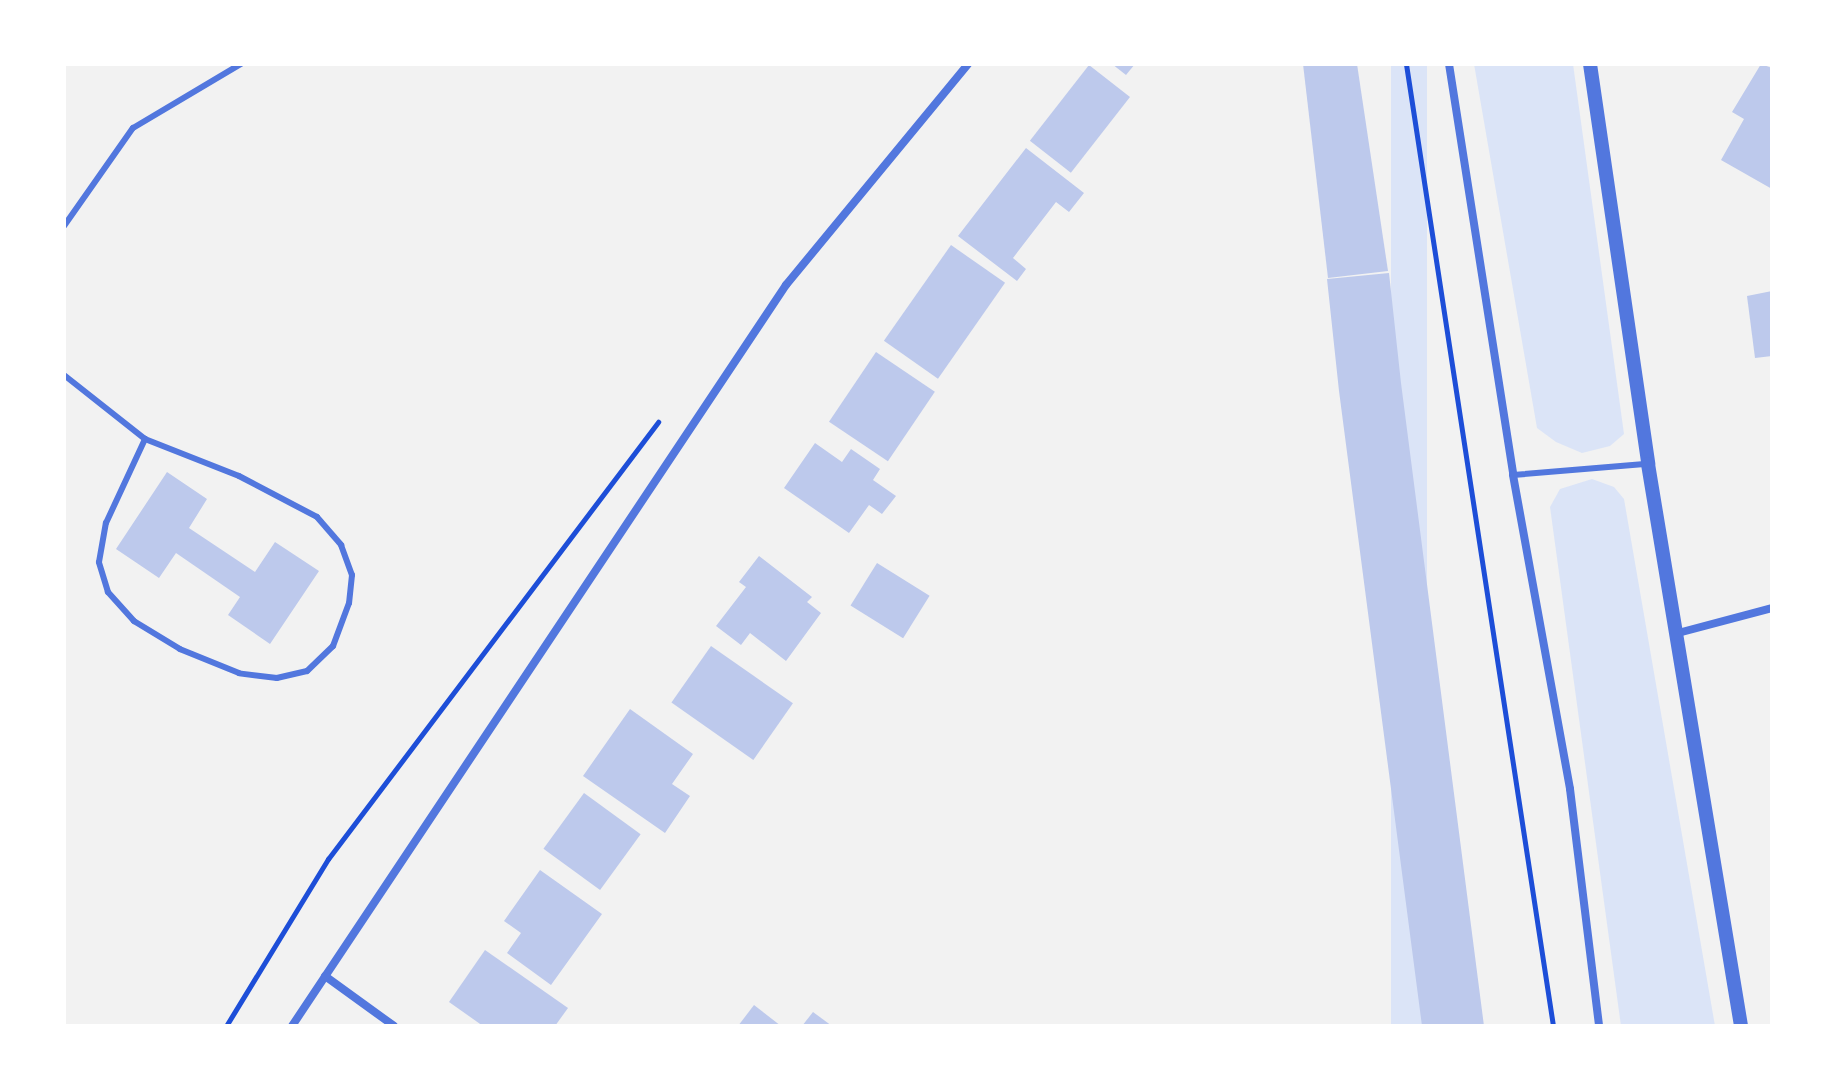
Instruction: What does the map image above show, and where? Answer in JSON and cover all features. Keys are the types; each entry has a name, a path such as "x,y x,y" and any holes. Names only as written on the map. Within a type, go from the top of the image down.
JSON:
{"street":[{"path":"292,1026 786,285 968,64"},
{"path":"1449,64 1513,475 1570,789 1599,1026"},
{"path":"1590,64 1648,464 1741,1026"},
{"path":"1678,633 1772,608"},
{"path":"325,976 394,1026"}],"lane":[{"path":"64,226 133,128 241,64"},
{"path":"64,375 145,439 239,476 317,517 341,545 352,575 349,603 333,646 307,671 277,678 239,673 192,654 134,621 108,592 99,562 106,523 145,439"},
{"path":"1513,475 1648,464"}],"path":[{"path":"1406,64 1553,1026"},
{"path":"226,1026 328,859 661,418"}],"shaded area":[{"path":"1391,64 1427,64 1427,1026 1391,1026"},
{"path":"1474,64 1573,64 1624,434 1610,446 1582,453 1556,442 1537,428"},
{"path":"1592,479 1614,487 1624,499 1715,1026 1621,1026 1550,507 1560,489"}],"building":[{"path":"1112,64 1135,64 1126,75"},
{"path":"1303,64 1357,64 1388,271 1328,278"},
{"path":"1761,64 1772,68 1772,189 1721,160 1744,119 1732,112"},
{"path":"1089,65 1130,97 1071,173 1030,141"},
{"path":"1026,148 1084,193 1069,212 1056,202 1013,258 1026,269 1017,281 958,236"},
{"path":"951,245 1005,283 938,379 884,341"},
{"path":"1389,273 1484,1026 1422,1026 1339,391 1327,279"},
{"path":"1772,291 1772,356 1755,358 1747,296"},
{"path":"876,352 935,392 888,461 829,422"},
{"path":"815,443 842,462 851,449 880,469 873,480 896,496 882,514 869,505 849,533 784,488"},
{"path":"167,472 207,499 189,528 255,572 275,542 319,571 270,644 228,615 240,597 176,553 159,578 116,549"},
{"path":"759,556 812,597 807,602 821,613 786,661 750,633 741,645 716,626 746,587 739,582"},
{"path":"877,563 930,596 903,638 851,605"},
{"path":"711,646 793,703 753,760 671,703"},
{"path":"630,709 693,754 672,784 690,796 665,833 583,776"},
{"path":"584,793 641,834 600,890 543,849"},
{"path":"540,870 602,914 551,985 507,953 521,933 504,921"},
{"path":"485,950 568,1008 555,1026 483,1026 449,1002"},
{"path":"754,1005 781,1026 738,1026"},
{"path":"813,1012 832,1026 802,1026"}]}
